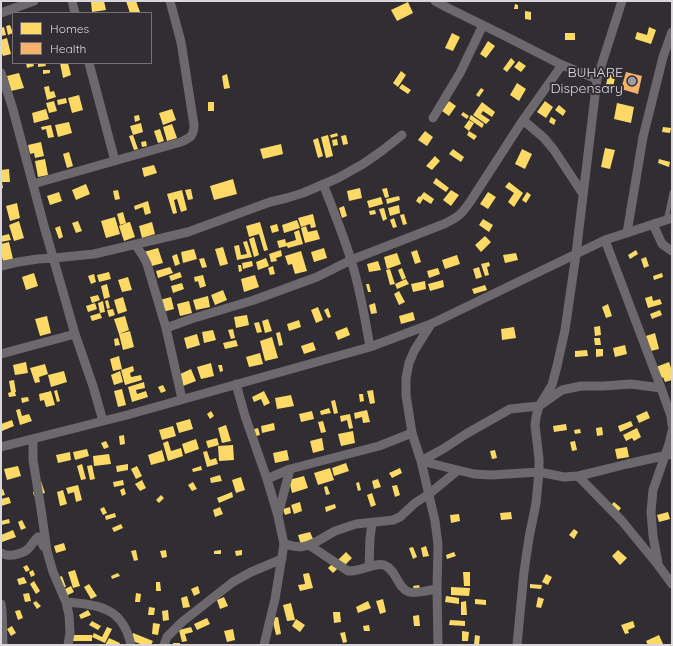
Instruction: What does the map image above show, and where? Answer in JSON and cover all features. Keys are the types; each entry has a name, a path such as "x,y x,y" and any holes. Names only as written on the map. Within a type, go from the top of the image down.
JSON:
{"street":[{"path":"1,13 12,5 34,1"},
{"path":"72,1 75,12"},
{"path":"33,184 181,142 193,134 194,125 180,42 170,1"},
{"path":"435,1 562,65 597,79"},
{"path":"517,645 524,572 536,503 539,459 535,425 536,417 539,406 552,385 565,330 576,254 597,79 622,1"},
{"path":"433,118 460,73 483,25"},
{"path":"627,233 643,137 663,57 672,32"},
{"path":"88,64 115,161"},
{"path":"166,328 190,319 254,300 317,277 351,260 444,224 458,217 470,202 523,120 562,65"},
{"path":"1,73 12,106 75,334 93,386 103,421"},
{"path":"523,120 544,138 554,150 583,194"},
{"path":"1,266 38,259 94,254 188,232 270,202 303,193 338,178 363,164 402,135"},
{"path":"323,184 351,260 370,347"},
{"path":"1,447 182,400 370,347 431,324 605,240 669,219"},
{"path":"653,224 659,240 672,251"},
{"path":"605,240 661,388 671,416 672,425"},
{"path":"135,244 147,264 166,328 182,400"},
{"path":"431,324 414,351 409,363 406,378 406,395 412,433 421,461 436,521 438,546 438,645"},
{"path":"1,354 75,334"},
{"path":"236,384 245,416 267,479 278,516 284,544 273,606 264,645"},
{"path":"421,461 510,409 539,406 562,390 581,386 631,384 661,388"},
{"path":"658,565 651,512 653,490 668,455 672,431"},
{"path":"267,479 290,469 379,446 412,433"},
{"path":"33,439 33,460 47,551 53,572 66,602 69,615 70,634 68,645"},
{"path":"421,461 474,474 491,475 538,472 564,477 578,476 668,455"},
{"path":"278,516 290,469"},
{"path":"284,544 301,547 316,542 335,531 356,524 393,520 400,517 415,503 429,494 457,471"},
{"path":"578,476 622,521 672,584"},
{"path":"369,567 372,523"},
{"path":"1,552 6,555 26,551 38,537 47,551"},
{"path":"309,545 348,571 384,565 395,575 403,588 409,592 437,589"},
{"path":"164,645 167,637 182,622 233,582 251,572 282,559"},
{"path":"66,602 93,605 108,610 119,618 127,630 131,645"},
{"path":"1,604 3,645"}],"lane":[{"path":"669,219 672,192"}],"building: Homes":[{"path":"104,1 106,10 92,12 91,2"},
{"path":"126,1 136,1 140,12 130,12"},
{"path":"408,2 413,13 397,21 391,10"},
{"path":"515,4 518,5 518,9 514,9"},
{"path":"525,11 531,12 531,20 525,19"},
{"path":"10,25 12,33 8,35 6,26"},
{"path":"4,27 6,35 1,36 1,28"},
{"path":"649,27 656,30 651,44 635,39 637,32 647,35"},
{"path":"452,33 460,37 453,51 445,48"},
{"path":"565,33 575,33 575,40 565,40"},
{"path":"7,38 11,54 3,56 1,51 1,40"},
{"path":"488,41 495,46 486,58 480,54"},
{"path":"511,58 515,62 507,72 503,69"},
{"path":"519,61 526,66 521,72 514,67"},
{"path":"26,64 33,64 34,66 27,68"},
{"path":"38,64 45,64 46,66 38,67"},
{"path":"60,64 68,64 71,75 63,78"},
{"path":"610,67 617,69 613,87 606,85"},
{"path":"43,70 50,70 50,73 43,74"},
{"path":"401,71 406,75 398,87 393,83"},
{"path":"19,73 24,88 11,91 7,76"},
{"path":"227,74 230,88 224,89 222,76"},
{"path":"517,83 526,89 519,101 510,95"},
{"path":"402,84 411,90 408,94 399,88"},
{"path":"49,86 50,92 54,91 56,97 47,100 44,87"},
{"path":"481,88 484,90 479,97 476,95"},
{"path":"79,95 83,110 72,113 68,98"},
{"path":"66,98 67,103 58,105 57,100"},
{"path":"54,101 57,111 49,113 46,103"},
{"path":"449,101 456,106 449,116 442,111"},
{"path":"545,101 553,107 546,118 537,112"},
{"path":"208,102 214,102 214,111 208,111"},
{"path":"482,102 495,112 492,117 483,111 481,114 490,120 486,124 473,115"},
{"path":"617,103 634,107 631,123 614,119"},
{"path":"559,105 566,111 563,116 555,110"},
{"path":"46,109 49,119 34,123 32,113"},
{"path":"172,109 176,120 163,125 159,113"},
{"path":"463,112 469,116 467,119 461,115"},
{"path":"139,115 140,120 135,122 134,116"},
{"path":"471,115 484,124 482,128 469,119"},
{"path":"551,117 556,120 554,125 549,122"},
{"path":"469,120 474,123 469,131 464,127"},
{"path":"69,122 72,133 58,137 55,125"},
{"path":"141,123 143,132 133,135 130,126"},
{"path":"172,124 177,138 167,141 163,127"},
{"path":"51,125 54,137 48,138 46,129 42,130 41,127"},
{"path":"663,127 671,128 670,133 662,132"},
{"path":"160,129 164,141 158,143 154,131"},
{"path":"425,131 433,137 427,146 418,140"},
{"path":"469,131 477,136 474,140 467,135"},
{"path":"337,133 338,136 331,138 330,135"},
{"path":"133,135 138,149 134,150 129,136"},
{"path":"328,135 333,156 326,158 321,137"},
{"path":"346,135 348,144 343,145 341,136"},
{"path":"318,138 323,156 318,158 313,140"},
{"path":"337,139 338,145 333,146 332,140"},
{"path":"146,141 147,146 142,147 141,142"},
{"path":"41,142 44,156 35,158 34,153 30,154 28,145"},
{"path":"281,144 283,154 263,159 260,149"},
{"path":"605,148 615,150 610,169 601,167"},
{"path":"453,149 464,157 461,162 449,154"},
{"path":"522,149 532,154 525,169 515,164"},
{"path":"69,152 73,166 67,168 63,154"},
{"path":"435,156 440,161 432,170 426,166"},
{"path":"45,159 48,175 38,177 35,161"},
{"path":"659,159 670,162 669,167 658,163"},
{"path":"154,165 157,173 144,177 142,168"},
{"path":"9,169 10,182 2,182 3,188 1,189 1,170"},
{"path":"436,178 449,188 446,192 433,183"},
{"path":"233,179 237,194 214,200 210,186"},
{"path":"509,182 523,193 514,207 508,202 514,193 505,187"},
{"path":"86,184 90,194 76,200 72,190"},
{"path":"360,188 362,198 349,201 347,191"},
{"path":"387,188 389,197 385,198 382,189"},
{"path":"191,189 193,199 188,200 185,190"},
{"path":"118,190 120,199 115,200 113,191"},
{"path":"182,190 187,210 181,212 177,199 174,200 177,213 173,214 167,194"},
{"path":"451,190 459,195 451,206 443,200"},
{"path":"59,192 62,201 50,205 47,196"},
{"path":"424,192 434,199 431,204 423,199 420,204 416,201"},
{"path":"488,192 496,197 488,209 480,204"},
{"path":"527,192 531,195 526,203 522,200"},
{"path":"399,196 400,200 387,204 386,199"},
{"path":"381,197 383,204 369,208 367,201"},
{"path":"148,201 151,213 145,215 143,207 135,210 134,206"},
{"path":"17,203 20,218 10,221 6,206"},
{"path":"399,205 400,213 390,216 388,208"},
{"path":"344,206 347,216 342,218 339,208"},
{"path":"384,208 387,219 383,221 379,209"},
{"path":"375,210 376,214 370,215 369,211"},
{"path":"123,212 126,223 120,225 117,214"},
{"path":"313,214 316,227 311,228 310,224 301,227 298,218"},
{"path":"404,214 407,224 403,225 400,215"},
{"path":"115,217 120,234 106,238 101,221"},
{"path":"394,218 397,227 393,228 390,220"},
{"path":"483,219 493,225 489,232 479,225"},
{"path":"297,220 300,228 284,233 282,225"},
{"path":"19,221 24,238 14,241 9,225"},
{"path":"78,221 82,231 76,233 72,223"},
{"path":"129,222 135,237 124,241 119,226"},
{"path":"152,222 155,234 142,238 139,226"},
{"path":"260,222 268,250 264,251 259,234 249,237 246,226"},
{"path":"277,224 279,231 272,233 270,226"},
{"path":"60,226 63,237 59,239 55,228"},
{"path":"306,226 308,232 317,230 320,239 305,243 301,228"},
{"path":"299,230 303,244 288,248 287,246 279,248 277,241 285,239 286,243 296,240 294,232"},
{"path":"9,234 11,240 1,242 1,236"},
{"path":"485,236 491,242 481,252 475,245"},
{"path":"254,237 259,255 254,257 249,239"},
{"path":"247,241 252,257 237,260 234,246 239,245 241,255 247,254 243,242"},
{"path":"9,242 13,259 3,261 1,244"},
{"path":"223,247 228,264 220,266 215,249"},
{"path":"158,248 163,263 148,267 144,252"},
{"path":"324,248 327,258 314,262 311,252"},
{"path":"194,249 197,259 183,263 181,252"},
{"path":"281,250 282,256 276,258 277,261 271,262 269,254"},
{"path":"417,250 421,262 415,264 411,252"},
{"path":"636,250 638,254 630,259 628,255"},
{"path":"301,251 307,271 295,274 292,264 288,265 285,256"},
{"path":"397,253 401,264 387,269 384,257"},
{"path":"516,253 518,260 505,263 503,255"},
{"path":"177,254 180,264 175,266 172,256"},
{"path":"457,255 460,264 445,269 442,260"},
{"path":"646,257 649,266 644,268 641,259"},
{"path":"204,258 207,267 202,268 199,259"},
{"path":"266,258 269,266 258,270 256,262"},
{"path":"252,261 253,266 243,269 242,263"},
{"path":"378,261 381,270 369,272 367,264"},
{"path":"489,262 490,266 487,267 489,275 485,276 481,264"},
{"path":"238,265 241,265 242,271 239,272"},
{"path":"273,266 275,274 270,275 268,268"},
{"path":"170,267 173,273 158,278 156,271"},
{"path":"479,267 482,277 476,279 473,269"},
{"path":"402,268 406,278 402,280 398,270"},
{"path":"438,268 440,274 429,278 427,271"},
{"path":"390,269 395,284 390,285 386,270"},
{"path":"109,272 111,279 99,282 97,275"},
{"path":"180,272 182,277 171,281 169,276"},
{"path":"34,273 38,286 26,290 22,277"},
{"path":"662,273 663,277 654,280 653,276"},
{"path":"94,274 96,282 91,284 88,276"},
{"path":"203,275 206,286 200,288 198,281 195,282 194,277"},
{"path":"255,275 259,287 244,292 241,279"},
{"path":"128,277 132,290 122,292 118,280"},
{"path":"406,279 409,284 397,289 395,284"},
{"path":"443,280 444,287 430,291 428,284"},
{"path":"425,281 426,289 413,292 411,284"},
{"path":"182,283 184,289 173,293 171,286"},
{"path":"107,284 110,297 104,299 101,286"},
{"path":"366,284 369,284 371,292 368,292"},
{"path":"485,285 487,290 474,294 472,289"},
{"path":"223,290 227,300 215,305 211,295"},
{"path":"399,291 405,302 399,305 394,294"},
{"path":"98,295 100,300 92,303 90,297"},
{"path":"208,296 210,307 196,310 193,300"},
{"path":"652,296 653,301 660,299 662,304 648,308 645,298"},
{"path":"123,297 127,311 118,314 114,300"},
{"path":"171,297 174,309 159,313 156,301"},
{"path":"108,300 110,308 107,309 105,301"},
{"path":"103,301 105,312 100,313 98,303"},
{"path":"189,301 192,313 180,316 177,304"},
{"path":"95,303 97,309 88,312 86,306"},
{"path":"375,303 377,313 371,314 369,305"},
{"path":"608,304 612,316 606,318 602,307"},
{"path":"318,307 323,320 316,323 311,310"},
{"path":"328,308 331,317 328,318 324,310"},
{"path":"113,309 115,315 109,317 107,310"},
{"path":"660,310 662,315 652,319 650,314"},
{"path":"413,312 415,320 401,324 399,316"},
{"path":"100,313 102,318 92,321 90,316"},
{"path":"247,315 249,325 236,328 234,317"},
{"path":"47,316 51,333 40,336 35,319"},
{"path":"125,316 129,330 119,334 114,319"},
{"path":"268,319 272,331 265,333 262,321"},
{"path":"299,320 301,327 289,331 287,324"},
{"path":"259,322 262,332 257,333 254,323"},
{"path":"600,326 601,335 595,336 594,327"},
{"path":"347,327 350,335 338,340 335,332"},
{"path":"514,327 516,338 502,340 501,329"},
{"path":"233,329 235,338 231,339 228,330"},
{"path":"213,330 216,340 204,343 202,332"},
{"path":"130,331 134,347 123,350 119,334"},
{"path":"280,332 283,345 279,346 276,333"},
{"path":"655,333 659,349 651,351 646,336"},
{"path":"197,334 200,345 187,349 184,338"},
{"path":"272,337 278,358 265,361 260,341"},
{"path":"118,338 120,345 115,346 114,339"},
{"path":"594,338 600,338 601,345 595,345"},
{"path":"236,340 238,346 225,349 223,343"},
{"path":"313,342 316,350 304,354 301,346"},
{"path":"625,345 627,354 615,357 613,348"},
{"path":"596,349 603,349 603,356 596,357"},
{"path":"587,350 588,356 575,357 575,351"},
{"path":"260,353 263,364 249,367 246,357"},
{"path":"119,356 122,369 113,371 110,359"},
{"path":"26,362 28,373 15,375 13,365"},
{"path":"669,362 672,371 672,380 665,382 656,367"},
{"path":"211,363 214,376 201,379 197,367"},
{"path":"45,364 48,374 39,377 40,382 35,383 30,368"},
{"path":"218,365 222,365 223,371 220,372"},
{"path":"133,366 134,371 130,373 131,377 141,375 142,380 125,385 121,370"},
{"path":"191,369 196,381 183,386 178,375"},
{"path":"64,371 67,382 51,387 48,375"},
{"path":"120,371 123,382 114,385 111,375"},
{"path":"14,380 16,396 9,397 8,393 11,392 9,381"},
{"path":"144,382 145,388 136,390 137,394 146,391 148,397 132,402 128,387"},
{"path":"163,385 166,391 161,393 158,387"},
{"path":"122,389 126,405 118,407 114,391"},
{"path":"57,390 60,401 57,402 54,391"},
{"path":"373,390 375,403 370,404 367,391"},
{"path":"51,391 55,405 46,407 44,400 40,401 39,394"},
{"path":"264,391 270,403 264,406 261,399 254,402 252,397"},
{"path":"359,394 363,394 364,401 360,402"},
{"path":"291,395 294,406 277,409 275,398"},
{"path":"28,397 29,401 22,403 21,398"},
{"path":"335,400 338,413 334,414 331,401"},
{"path":"329,408 331,413 321,415 320,411"},
{"path":"20,409 22,416 29,414 32,421 20,425 16,410"},
{"path":"367,410 370,422 363,423 362,417 355,419 354,413"},
{"path":"211,411 214,416 210,419 207,414"},
{"path":"312,411 314,419 301,422 299,414"},
{"path":"647,411 650,418 639,423 636,416"},
{"path":"350,414 353,428 349,429 347,420 341,422 340,416"},
{"path":"190,419 193,429 179,433 176,423"},
{"path":"12,420 14,426 2,431 1,424"},
{"path":"323,421 326,432 321,433 318,422"},
{"path":"631,421 633,426 620,432 618,426"},
{"path":"274,423 275,430 262,433 261,426"},
{"path":"566,424 567,430 554,432 553,426"},
{"path":"226,425 231,441 222,443 218,428"},
{"path":"173,426 176,436 162,440 159,430"},
{"path":"602,427 603,435 597,436 596,428"},
{"path":"258,428 260,435 249,438 247,431"},
{"path":"637,428 641,437 634,441 632,438 626,441 623,435"},
{"path":"580,429 581,433 575,434 574,430"},
{"path":"353,431 355,443 341,446 338,434"},
{"path":"124,435 125,444 120,445 119,436"},
{"path":"217,438 219,445 208,448 206,441"},
{"path":"322,438 324,450 313,453 310,441"},
{"path":"196,439 199,449 185,454 182,444"},
{"path":"106,441 109,447 104,449 101,443"},
{"path":"168,441 171,451 181,448 183,456 168,461 163,443"},
{"path":"575,441 577,450 572,451 570,442"},
{"path":"233,445 234,460 219,461 218,446"},
{"path":"627,447 629,457 617,459 615,449"},
{"path":"87,449 89,456 75,460 73,452"},
{"path":"162,450 165,461 151,465 148,455"},
{"path":"287,450 289,460 275,463 273,453"},
{"path":"495,450 497,458 492,459 490,451"},
{"path":"207,451 210,460 216,458 218,464 207,467 203,452"},
{"path":"70,452 71,460 58,463 56,455"},
{"path":"109,454 111,464 94,466 93,456"},
{"path":"346,463 349,471 334,476 332,468"},
{"path":"82,464 86,479 81,480 77,466"},
{"path":"128,464 128,470 117,472 116,466"},
{"path":"92,465 95,479 90,480 87,466"},
{"path":"18,466 21,476 7,480 4,469"},
{"path":"137,466 142,476 136,479 131,469"},
{"path":"201,466 202,470 193,472 192,469"},
{"path":"330,468 334,480 318,485 314,473"},
{"path":"400,468 402,473 392,478 389,473"},
{"path":"220,475 222,481 211,483 210,478"},
{"path":"304,476 308,488 292,493 289,480"},
{"path":"241,477 245,490 236,493 232,480"},
{"path":"378,479 381,487 374,489 372,481"},
{"path":"123,480 124,485 114,487 113,482"},
{"path":"142,480 146,488 140,491 135,484"},
{"path":"41,481 45,493 34,496 33,492 40,490 37,482"},
{"path":"193,482 197,489 192,491 188,485"},
{"path":"359,482 361,490 358,491 356,483"},
{"path":"78,485 82,500 76,502 74,492 68,494 66,488"},
{"path":"397,485 400,495 395,497 392,486"},
{"path":"327,486 330,494 326,495 324,487"},
{"path":"124,488 126,494 122,496 120,490"},
{"path":"3,489 5,495 1,496 1,490"},
{"path":"63,490 67,504 60,506 57,492"},
{"path":"232,492 233,497 219,503 217,498"},
{"path":"372,493 376,505 371,507 367,495"},
{"path":"161,495 164,498 159,503 156,500"},
{"path":"9,497 11,503 1,506 1,499"},
{"path":"300,502 302,511 294,514 291,505"},
{"path":"614,502 621,508 617,513 610,506"},
{"path":"335,504 336,508 326,512 325,507"},
{"path":"104,507 107,513 103,515 100,509"},
{"path":"220,507 223,514 215,517 213,510"},
{"path":"290,507 291,513 285,515 283,509"},
{"path":"511,512 512,519 501,520 500,513"},
{"path":"668,512 670,519 659,522 657,515"},
{"path":"115,513 116,517 106,520 105,516"},
{"path":"459,514 460,521 451,523 450,515"},
{"path":"9,519 10,523 1,525 1,521"},
{"path":"22,520 26,528 21,530 18,522"},
{"path":"121,524 123,528 114,532 112,528"},
{"path":"574,529 578,532 574,539 569,535"},
{"path":"13,530 16,537 2,542 1,535"},
{"path":"310,532 314,541 301,545 298,535"},
{"path":"64,543 66,550 56,553 54,546"},
{"path":"426,546 429,556 423,557 421,548"},
{"path":"413,547 417,557 413,559 409,548"},
{"path":"136,550 138,560 134,561 131,551"},
{"path":"166,550 167,557 162,558 160,551"},
{"path":"221,550 221,554 214,554 214,551"},
{"path":"242,550 242,555 236,556 235,551"},
{"path":"618,550 627,558 620,565 612,556"},
{"path":"346,552 352,558 344,566 338,560"},
{"path":"454,552 456,556 447,559 446,555"},
{"path":"335,561 340,566 333,573 328,568"},
{"path":"27,565 30,570 26,572 23,567"},
{"path":"33,570 35,575 31,577 29,572"},
{"path":"75,570 80,586 73,588 68,572"},
{"path":"463,572 470,572 470,586 464,586"},
{"path":"118,573 120,576 112,579 111,576"},
{"path":"309,573 313,588 300,591 298,585 305,584 303,574"},
{"path":"546,574 552,577 548,585 542,582"},
{"path":"62,576 66,587 60,588 57,578"},
{"path":"24,577 27,583 19,585 17,579"},
{"path":"34,581 40,591 36,594 30,584"},
{"path":"156,582 160,582 161,591 156,591"},
{"path":"89,584 97,596 91,599 84,587"},
{"path":"530,584 542,585 541,589 530,588"},
{"path":"419,585 420,588 414,589 413,586"},
{"path":"71,586 74,592 66,596 63,590"},
{"path":"198,586 200,593 194,596 191,589"},
{"path":"451,587 470,588 469,596 451,595"},
{"path":"29,593 31,601 25,602 23,594"},
{"path":"136,593 141,594 140,602 135,602"},
{"path":"187,596 190,607 183,608 181,598"},
{"path":"446,596 459,598 459,604 445,602"},
{"path":"224,597 228,606 220,609 217,600"},
{"path":"538,597 544,599 541,608 536,607"},
{"path":"383,599 386,612 380,614 376,601"},
{"path":"475,599 486,600 486,605 475,604"},
{"path":"36,601 41,606 37,609 33,603"},
{"path":"368,601 371,608 358,613 356,607"},
{"path":"466,601 467,615 461,615 461,602"},
{"path":"291,603 295,620 287,621 283,605"},
{"path":"149,607 155,608 154,615 148,615"},
{"path":"20,610 23,618 18,620 15,611"},
{"path":"88,610 91,615 81,619 79,615"},
{"path":"168,610 169,620 163,621 162,611"},
{"path":"333,612 340,612 341,622 334,623"},
{"path":"419,615 420,626 414,626 413,616"},
{"path":"278,617 281,634 276,635 272,618"},
{"path":"207,618 210,624 197,630 194,624"},
{"path":"296,619 305,625 300,632 292,626"},
{"path":"450,620 465,621 465,626 449,625"},
{"path":"92,621 101,626 98,630 89,625"},
{"path":"633,621 635,627 628,630 629,633 625,634 621,625"},
{"path":"153,623 160,624 158,635 152,634"},
{"path":"369,625 370,631 364,631 363,626"},
{"path":"12,626 16,633 11,636 7,629"},
{"path":"107,627 112,629 105,643 92,637 94,633 102,637"},
{"path":"191,627 193,632 185,634 187,641 182,642 179,630"},
{"path":"233,629 235,640 227,642 224,631"},
{"path":"462,631 469,632 468,641 462,641"},
{"path":"345,632 347,642 343,643 340,633"},
{"path":"133,633 153,641 151,645 143,645 130,640"},
{"path":"72,635 92,635 92,641 72,641"},
{"path":"475,635 480,636 479,645 474,645"},
{"path":"659,635 663,644 648,645 646,641"},
{"path":"109,638 120,643 119,645 105,645"},
{"path":"173,643 180,643 180,645 173,645"}],"building: Health":[{"path":"626,72 642,76 638,94 621,89"}],"place":[{"name":"BUHARE Dispensary","path":"632,81"}]}
